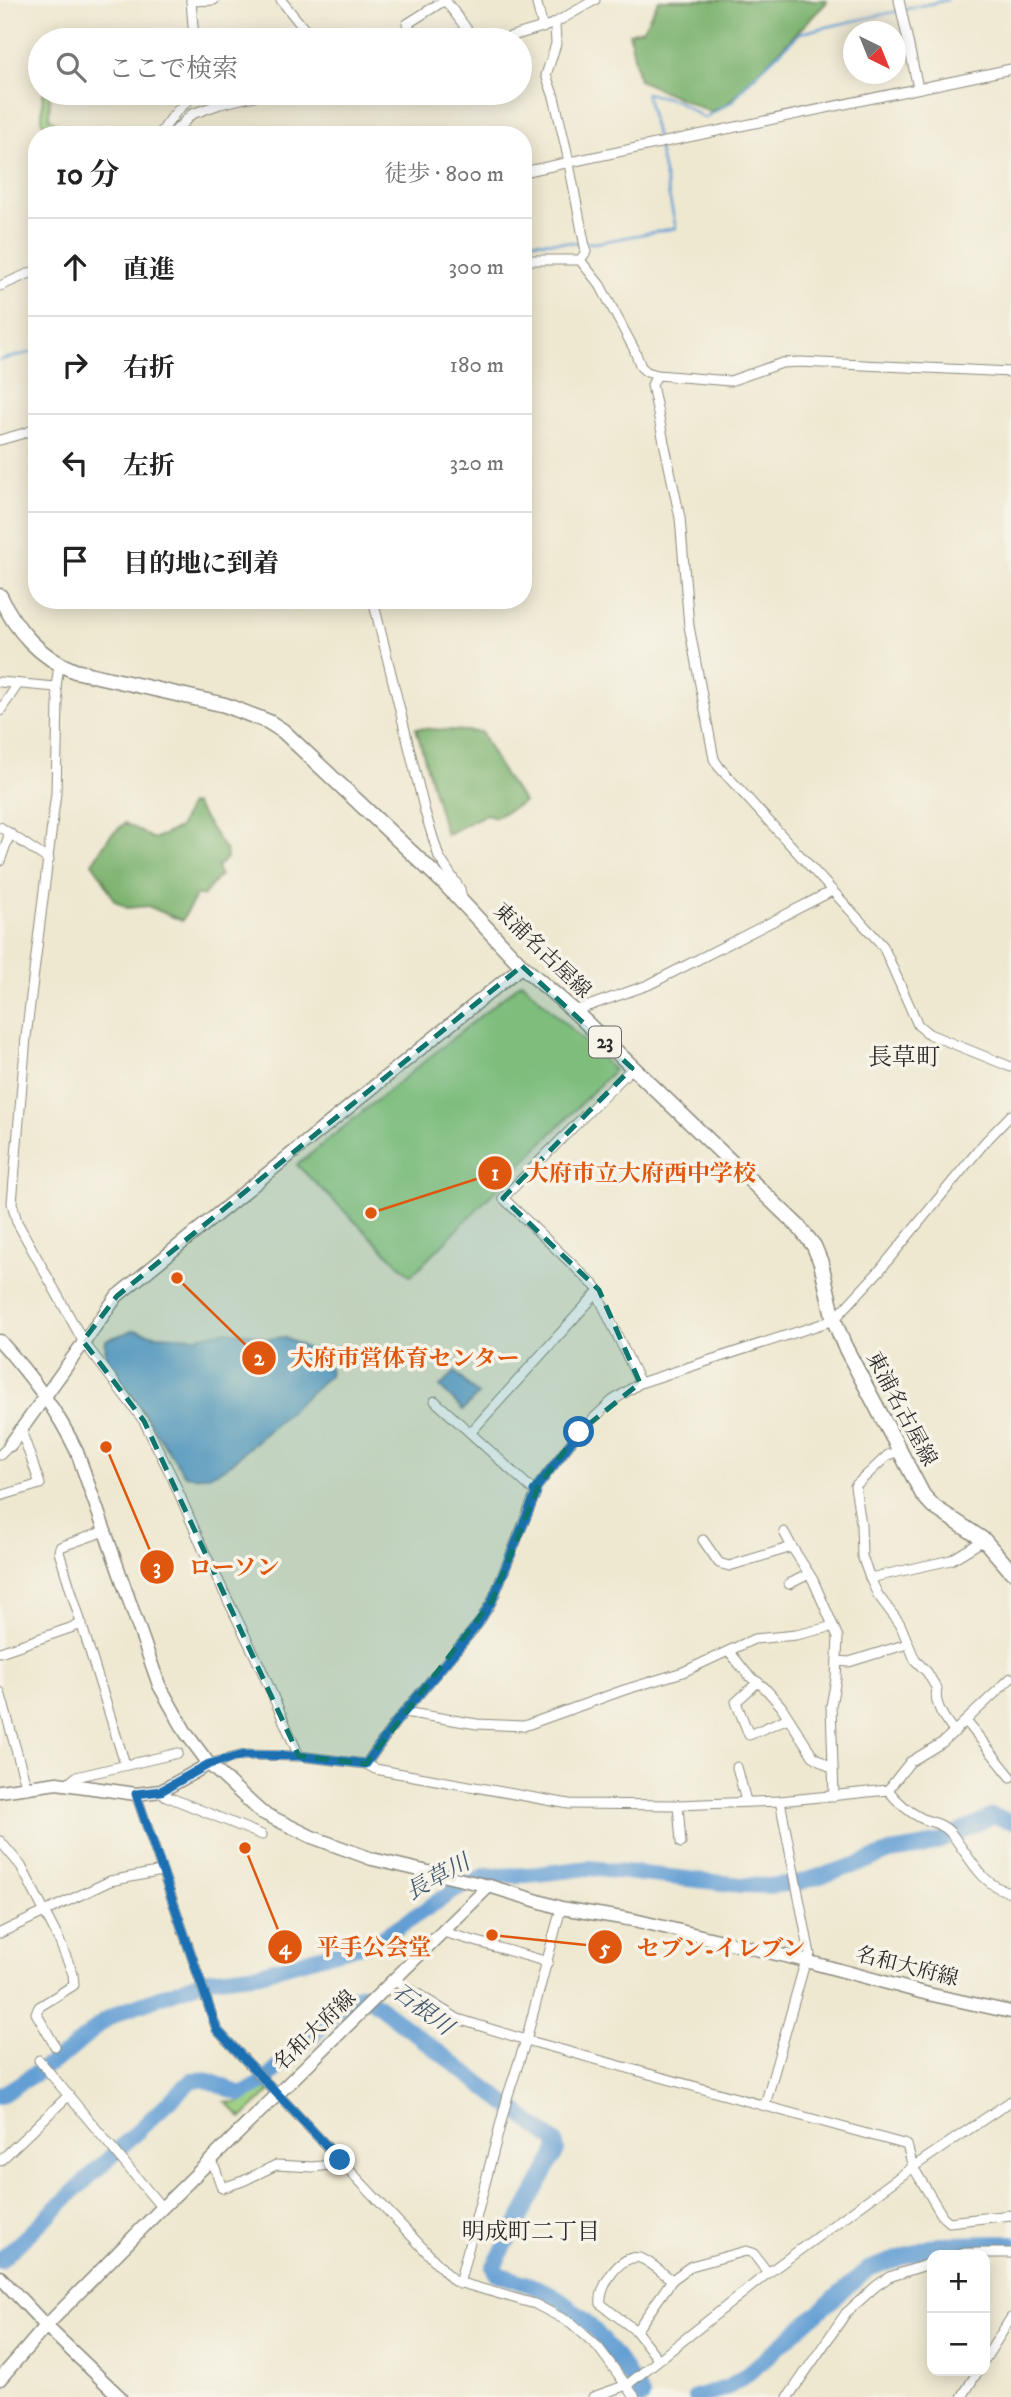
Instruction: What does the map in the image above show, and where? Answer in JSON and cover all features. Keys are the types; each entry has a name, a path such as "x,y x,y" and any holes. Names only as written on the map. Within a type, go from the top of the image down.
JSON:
{"main road":[{"name":"東浦名古屋線","path":"1,599 36,647 59,665 225,705 269,722 294,740 463,902 522,966 574,1011 799,1227 814,1246 821,1263 834,1321 860,1378 923,1495 934,1507 985,1540 1011,1571"}],"street":[{"path":"193,28 191,1 214,0"},
{"path":"281,0 303,28"},
{"path":"410,28 407,24 445,0 466,28"},
{"path":"536,0 543,27"},
{"path":"532,30 555,23 595,0"},
{"path":"900,2 918,88"},
{"path":"555,23 556,44 546,75 554,97 584,239 586,251 580,260"},
{"path":"532,170 1011,69"},
{"path":"166,126 184,105"},
{"path":"180,126 192,114 217,105"},
{"path":"532,260 580,260"},
{"path":"580,260 600,285 641,367 657,375 730,381 782,363 800,362 1011,372"},
{"path":"0,286 28,274"},
{"path":"657,375 652,385 680,518 689,626 714,759 719,768 883,946 918,1026 929,1034 1011,1067"},
{"path":"0,440 28,432"},
{"path":"375,609 425,812 439,857 460,889 463,902"},
{"path":"59,665 56,687 56,793 26,1037 12,1203 17,1222 83,1341 144,1421 260,1666 299,1756"},
{"path":"0,682 56,687"},
{"path":"0,711 18,684"},
{"path":"0,827 49,859"},
{"path":"0,861 10,834"},
{"path":"574,1011 648,985 832,891"},
{"path":"0,1455 10,1445 117,1296 522,966"},
{"path":"632,1068 503,1198 599,1290 597,1293 640,1383"},
{"path":"534,1491 579,1432 612,1401 640,1383 834,1321 880,1270 985,1142 1011,1115"},
{"path":"471,1432 597,1293"},
{"path":"0,1341 44,1395 65,1426 77,1452 155,1675 179,1722 209,1764 261,1812 312,1837 372,1859 485,1885"},
{"path":"366,1764 404,1712 478,1624 492,1601 536,1493 435,1401"},
{"path":"0,1496 40,1485 21,1430"},
{"path":"899,1451 888,1455 855,1486 861,1524 862,1556 878,1595 900,1624 915,1660 927,1672 937,1689 937,1703 955,1732"},
{"path":"105,1531 60,1548 59,1552 125,1764"},
{"path":"784,1532 809,1573 838,1637 831,1706 834,1796"},
{"path":"703,1540 719,1563 729,1566 792,1547"},
{"path":"870,1578 951,1560 985,1540"},
{"path":"789,1584 809,1573"},
{"path":"0,1651 82,1624"},
{"path":"404,1712 477,1724 524,1726 683,1672 754,1639 796,1635 831,1627"},
{"path":"837,1661 849,1662 907,1644"},
{"path":"729,1651 748,1675 781,1706 813,1756 833,1769"},
{"path":"0,1791 68,1784 136,1794 161,1791 209,1764 244,1755 299,1756 366,1764 375,1769 552,1803 678,1805 780,1801 888,1790 910,1762 955,1732 985,1700 1011,1678"},
{"path":"758,1682 736,1702 749,1735 788,1718"},
{"path":"0,1692 27,1789"},
{"path":"966,1721 1011,1777"},
{"path":"68,1784 76,1777 178,1753"},
{"path":"737,1767 746,1801"},
{"path":"888,1790 920,1818 936,1822 949,1831 984,1876 1005,1891 1011,1892"},
{"path":"161,1791 177,1801 262,1836"},
{"path":"136,1794 217,2030 454,2281 535,2304 564,2319 598,2347 630,2382 635,2397"},
{"path":"765,2105 810,1954 780,1801"},
{"path":"678,1805 681,1843"},
{"path":"0,1841 22,1866 60,1940 73,1974 74,1985 39,2007 36,2013 55,2046"},
{"path":"0,1933 110,1881 162,1871"},
{"name":"名和大府線","path":"0,2379 46,2326 443,1932 485,1885 561,1908 634,1920 806,1961 928,1994 1011,2011"},
{"path":"459,2284 508,2095 526,2040 561,1908"},
{"path":"443,1932 548,1962"},
{"path":"395,1980 458,2019 907,2145 913,2167 943,2217 949,2222 1011,2214"},
{"path":"39,2060 162,2208"},
{"path":"0,2161 69,2095"},
{"path":"593,2397 630,2382 768,2273 913,2167 1011,2101"},
{"path":"209,2162 215,2168 222,2188 276,2165 313,2167 338,2164 341,2161"},
{"path":"636,2331 672,2280 691,2266 746,2251 753,2253 768,2273"},
{"path":"990,2253 1011,2253"},
{"path":"658,2359 636,2331 601,2304 600,2297 613,2271 630,2259 640,2258 672,2280"},
{"path":"788,2397 846,2313 889,2277 927,2265"},
{"path":"1,2279 120,2397"},
{"path":"990,2351 1011,2318"},
{"path":"962,2397 975,2376"}],"highlighted area":[{"path":"522,966 632,1068 503,1198 599,1290 640,1383 579,1432 539,1485 492,1601 366,1764 299,1756 144,1421 83,1341 117,1296"}],"green space":[{"path":"659,0 827,2 725,106 710,112 639,80 629,33 643,29"},
{"path":"43,105 50,105 49,118 60,126 48,126 42,122"},
{"path":"416,728 481,732 504,775 524,802 496,817 486,814 446,835"},
{"path":"190,804 195,805 226,851 227,858 217,867 220,875 203,896 196,895 182,921 148,906 127,908 114,900 92,863 110,836 125,823 154,839 179,828"},
{"path":"522,982 614,1070 411,1276 297,1165"},
{"path":"265,2085 270,2091 242,2118 226,2102 238,2103"}],"water":[{"path":"134,1330 156,1335 198,1337 224,1331 248,1333 267,1339 284,1337 320,1355 330,1367 329,1376 228,1466 207,1475 185,1475 105,1357 106,1340"},
{"path":"455,1372 478,1395 463,1410 440,1387"}],"waterway":[{"path":"657,139 646,93 675,100 704,118 733,101 748,82 800,33 947,0"},
{"path":"532,241 595,243 676,228 658,146"},
{"path":"0,360 28,353"},
{"name":"長草川","path":"0,2096 67,2053 104,2021 124,2010 209,1979 260,1973 372,1942 454,1891 484,1876 528,1875 589,1868 769,1886 801,1882 890,1852 922,1847 943,1840 992,1816 1011,1821"},
{"name":"石根川","path":"0,2261 192,2080 212,2082 242,2094 260,2084 356,1996 363,1994 555,2141 557,2151 493,2268 496,2273 547,2292 576,2312 613,2352 642,2397"},
{"name":"石根川","path":"695,2397 727,2388 744,2377 868,2269 939,2244 1011,2243"}],"place":[{"name":"大府市立大府西中学校","path":"371,1213"},
{"name":"大府市営体育センター","path":"177,1278"},
{"name":"ローソン","path":"106,1447"},
{"name":"平手公会堂","path":"245,1848"},
{"name":"セブン-イレブン","path":"492,1935"}],"district":[{"name":"長草町","path":"904,1058"},
{"name":"明成町二丁目","path":"531,2232"}],"route":[{"path":"340,2160 217,2030 136,1794 161,1791 209,1764 244,1755 299,1756 366,1764 395,1723 478,1624 492,1601 536,1493 534,1491 579,1432"}]}
